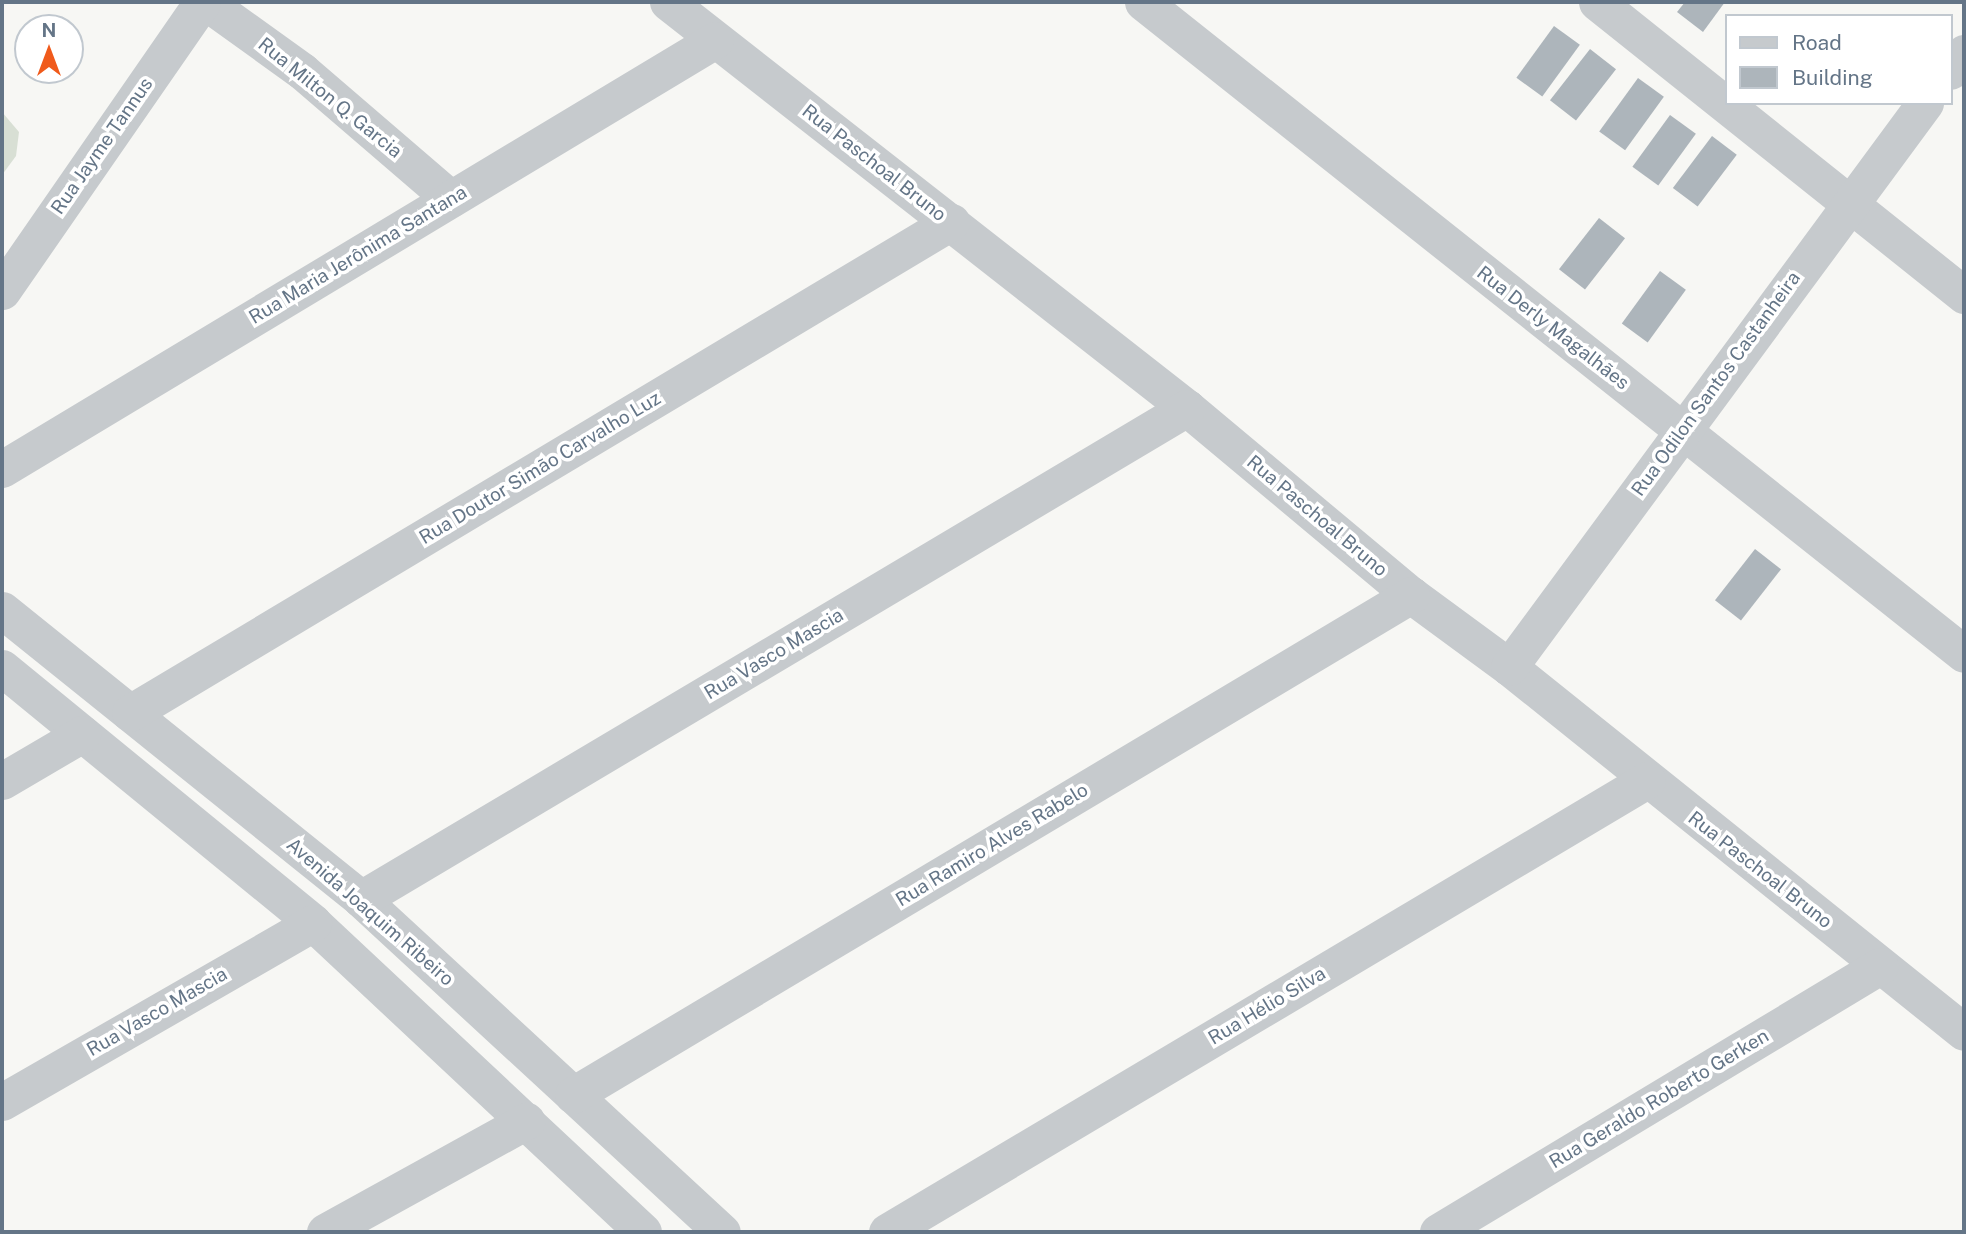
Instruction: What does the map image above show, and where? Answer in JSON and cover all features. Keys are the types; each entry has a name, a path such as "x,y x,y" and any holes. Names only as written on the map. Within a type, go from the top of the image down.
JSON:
{"street":[{"name":"Rua Milton Q. Garcia","path":"204,2 302,71 451,200"},
{"name":"Rua Jayme Tannus","path":"2,291 204,2"},
{"name":"Rua Paschoal Bruno","path":"668,2 1187,408 1411,595 1509,667 1964,1032"},
{"name":"Rua Derly Magalhães","path":"1143,2 1964,654"},
{"path":"1597,2 1724,104"},
{"name":"Rua Maria Jerônima Santana","path":"2,469 715,40"},
{"path":"1952,68 1964,53"},
{"path":"1726,105 1964,295"},
{"name":"Rua Odilon Santos Castanheira","path":"1509,667 1848,203 1923,105"},
{"name":"Rua Doutor Simão Carvalho Luz","path":"130,713 951,222"},
{"name":"Rua Vasco Mascia","path":"361,900 1187,408"},
{"name":"Rua Ramiro Alves Rabelo","path":"573,1094 1411,595"},
{"name":"Avenida Joaquim Ribeiro","path":"2,610 361,900 722,1232"},
{"path":"2,668 313,923 643,1232"},
{"path":"2,781 82,734"},
{"name":"Rua Hélio Silva","path":"887,1232 1647,780"},
{"name":"Rua Vasco Mascia","path":"2,1102 313,923"},
{"name":"Rua Geraldo Roberto Gerken","path":"1438,1232 1880,965"},
{"path":"325,1232 526,1121"}],"shaded area":[{"path":"2,112 19,132 16,156 2,175"}],"building":[{"path":"1685,2 1725,2 1703,32 1677,12"},
{"path":"1554,26 1580,45 1542,97 1516,78"},
{"path":"1590,49 1616,69 1576,121 1550,100"},
{"path":"1638,78 1664,97 1625,150 1599,131"},
{"path":"1670,115 1696,134 1658,186 1632,167"},
{"path":"1712,136 1737,155 1698,207 1673,188"},
{"path":"1599,218 1625,238 1585,290 1559,269"},
{"path":"1660,271 1686,290 1648,342 1622,324"},
{"path":"1755,549 1781,569 1741,621 1715,600"}]}
